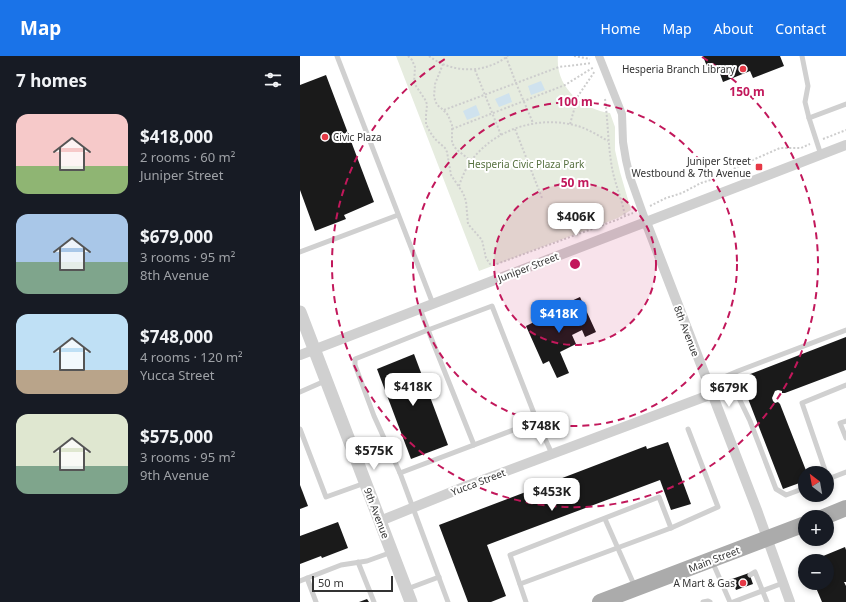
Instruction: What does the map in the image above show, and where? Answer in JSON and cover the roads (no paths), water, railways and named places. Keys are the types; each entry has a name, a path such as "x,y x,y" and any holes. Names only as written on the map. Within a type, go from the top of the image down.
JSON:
{"main road":[{"path":"834,513 846,508"},
{"name":"Main Street","path":"600,602 798,527"}],"street":[{"name":"8th Avenue","path":"600,59 622,114 623,142 630,177 768,539 790,602"},
{"name":"Juniper Street","path":"300,355 846,145"},
{"name":"9th Avenue","path":"300,312 411,602"},
{"name":"Yucca Street","path":"380,520 712,394"}],"lane":[{"path":"337,56 433,304"},
{"path":"802,56 808,86 806,102 809,118 821,155"},
{"path":"809,118 846,104"},
{"path":"300,252 398,215"},
{"path":"448,602 400,474 374,416 355,365 356,359 492,306 537,421 552,454"},
{"path":"420,309 474,445"},
{"path":"708,384 846,330"},
{"path":"300,392 326,381"},
{"path":"824,466 802,403 846,385"},
{"path":"712,394 734,388 750,421 776,488 786,495 798,491"},
{"path":"400,474 537,421"},
{"path":"846,421 840,424 846,438"},
{"path":"300,429 326,497 365,483"},
{"path":"520,584 670,528 718,507 688,429"},
{"path":"834,476 846,472"},
{"path":"526,602 510,555 659,497 670,528"},
{"path":"605,519 635,589"},
{"path":"300,581 341,565 367,561 392,552"},
{"path":"712,560 732,602 783,582"},
{"path":"358,562 374,602"},
{"path":"750,575 756,572 767,602"},
{"path":"406,590 439,577"},
{"path":"307,578 316,602"},
{"path":"723,584 732,581"},
{"path":"703,602 710,602"}],"water":[{"path":"541,81 545,90 531,95 528,86"},
{"path":"509,93 512,102 499,107 495,99"},
{"path":"476,105 480,115 467,120 463,111"}],"place":[{"name":"Hesperia Branch Library","path":"743,69"},
{"name":"Civic Plaza","path":"325,137"},
{"name":"Juniper Street Westbound & 7th Avenue","path":"759,167"},
{"name":"A Mart & Gas","path":"743,583"}],"park label":[{"name":"Hesperia Civic Plaza Park","path":"526,164"}]}
